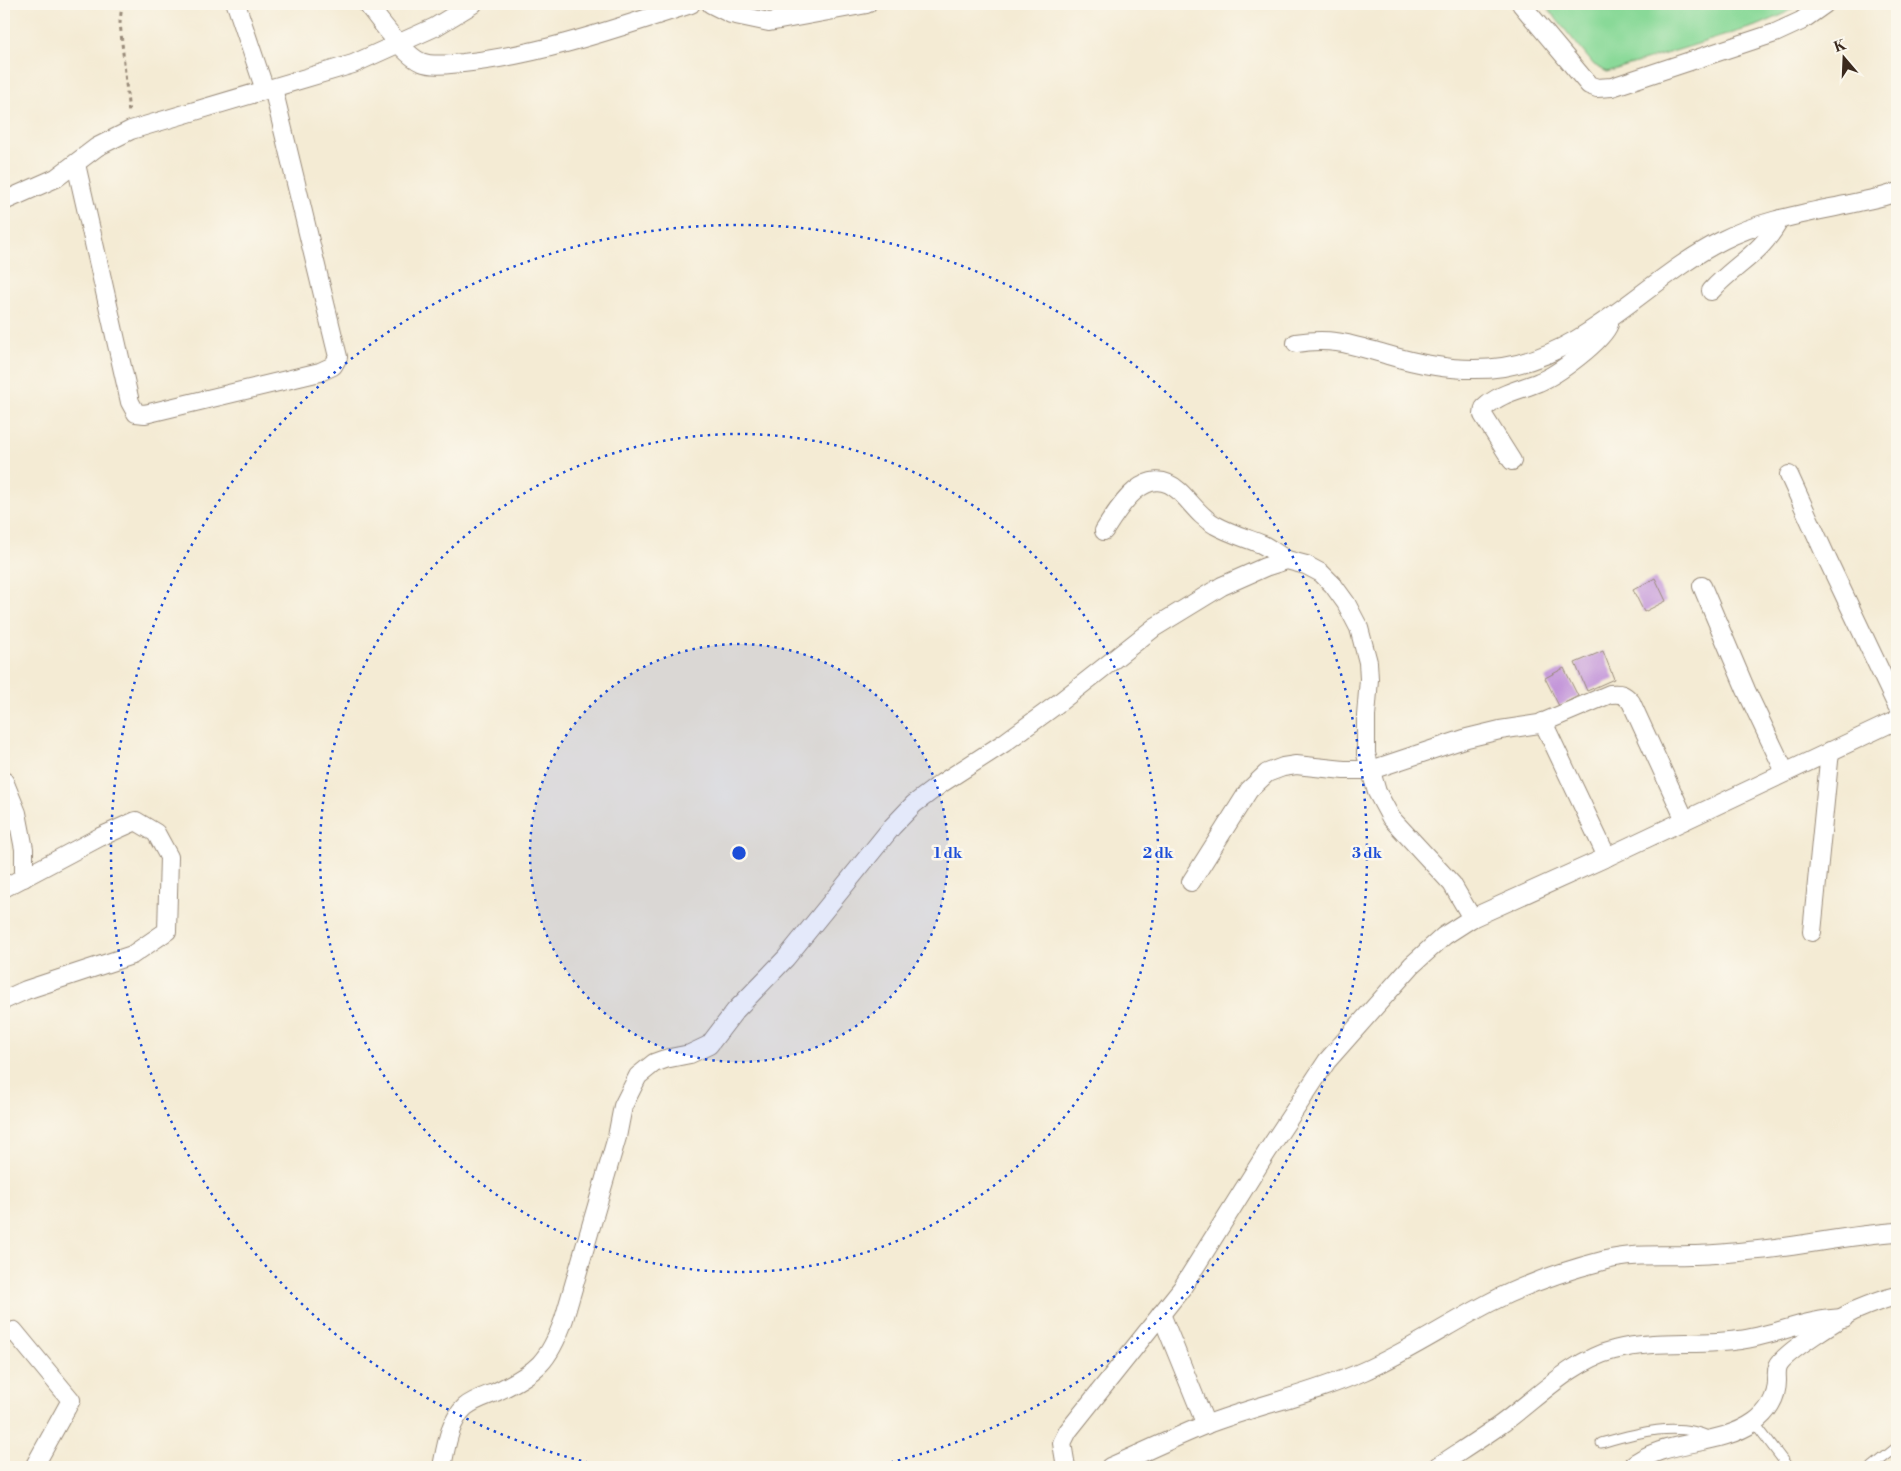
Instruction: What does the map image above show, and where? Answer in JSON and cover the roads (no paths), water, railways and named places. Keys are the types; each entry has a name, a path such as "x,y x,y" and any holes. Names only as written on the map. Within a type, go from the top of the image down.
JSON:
{"street":[{"path":"76,164 130,402 136,413 145,414 320,372 333,366 338,357 269,89 236,4"},
{"path":"367,4 399,44 420,62 435,65 489,60 574,40 691,4"},
{"path":"4,200 9,200 56,178 97,148 131,130 353,64 434,27 473,4"},
{"path":"711,4 731,14 769,22 867,4"},
{"path":"1522,4 1589,85 1597,88 1612,87 1775,33 1800,21 1825,4"},
{"path":"1296,343 1332,340 1389,356 1441,367 1466,370 1521,364 1572,342 1612,316 1672,271 1722,240 1750,228 1897,192"},
{"path":"1711,291 1762,247 1780,220"},
{"path":"1512,461 1483,415 1484,408 1498,397 1541,382 1562,369 1597,340 1608,328 1612,316"},
{"path":"1789,475 1897,706"},
{"path":"1104,531 1122,504 1132,493 1141,486 1152,482 1163,482 1172,485 1202,516 1214,525 1264,545 1287,560 1306,565 1321,573 1333,585 1346,603 1358,628 1368,662 1366,754 1377,792 1391,818 1452,884 1472,918"},
{"path":"442,1467 446,1444 452,1427 458,1415 466,1406 529,1374 549,1354 555,1343 564,1319 617,1137 623,1106 638,1076 654,1064 665,1059 690,1054 709,1045 735,1011 786,958 892,827 914,804 942,783 1011,738 1162,623 1222,586 1265,567 1287,560"},
{"path":"1702,586 1746,690 1785,772"},
{"path":"1191,882 1249,790 1267,773 1283,767 1296,765 1344,770 1371,770 1467,738 1542,722 1610,694 1619,693 1625,695 1631,702 1685,820"},
{"path":"1066,1467 1062,1443 1068,1431 1182,1288 1267,1152 1327,1061 1412,965 1444,936 1472,918 1607,857 1897,720"},
{"path":"1542,722 1607,857"},
{"path":"1812,932 1830,751"},
{"path":"4,781 17,813 24,849 24,878"},
{"path":"4,888 100,837 136,821 156,833 169,857 167,931 132,955 26,990 4,1000"},
{"path":"1110,1467 1206,1425 1308,1392 1364,1371 1432,1336 1490,1302 1540,1281 1608,1260 1661,1254 1688,1255 1751,1251 1873,1233 1897,1232"},
{"path":"1630,1467 1648,1456 1670,1448 1737,1431 1754,1422 1773,1401 1776,1392 1778,1365 1783,1358 1854,1312 1897,1296"},
{"path":"1161,1314 1206,1425"},
{"path":"1437,1467 1501,1424 1564,1376 1599,1355 1636,1345 1739,1340 1769,1334 1817,1320 1844,1318"},
{"path":"4,1335 14,1331 72,1400 34,1467"}],"lane":[{"path":"1754,1422 1788,1467"},
{"path":"1601,1443 1626,1435 1660,1430 1690,1430 1714,1438"},
{"path":"1872,1467 1897,1447"}]}
